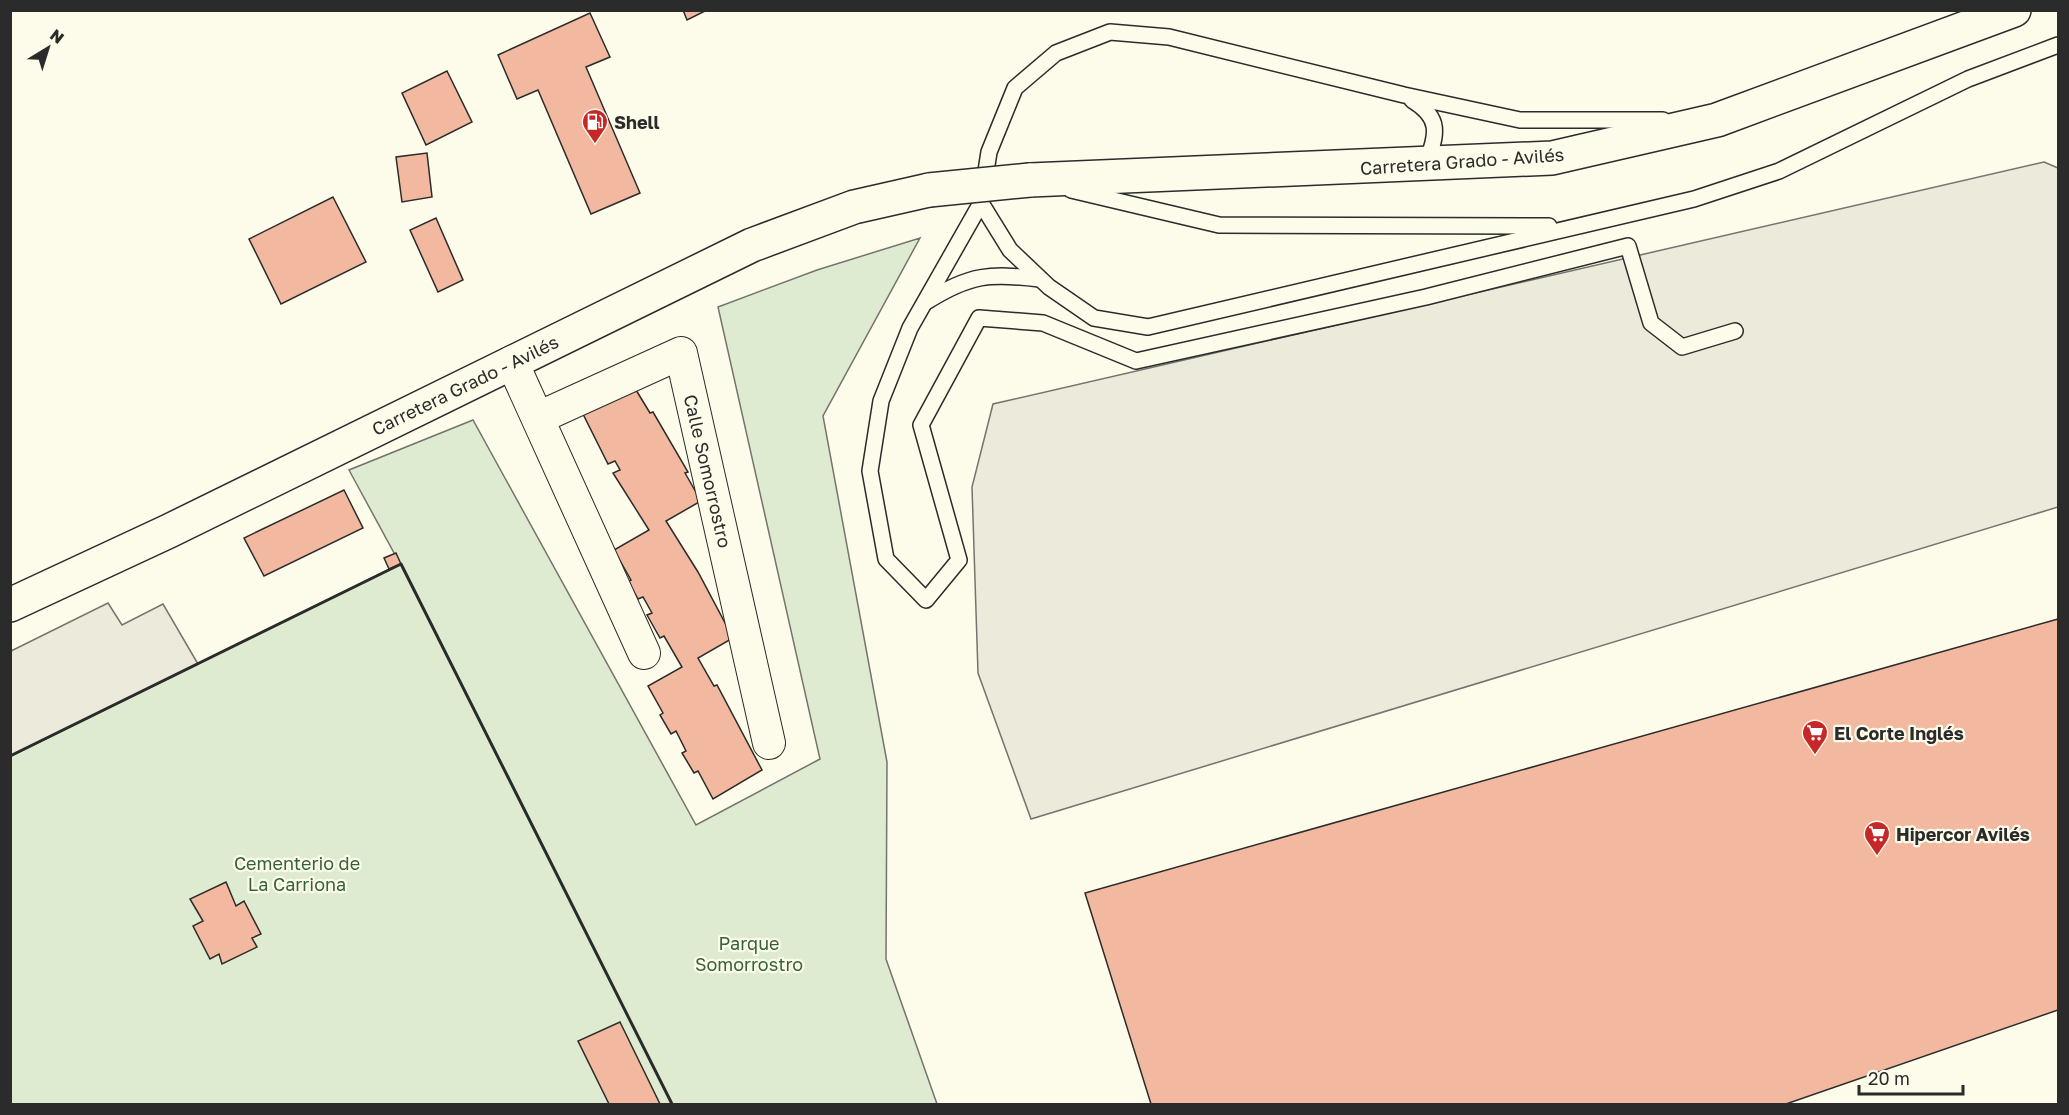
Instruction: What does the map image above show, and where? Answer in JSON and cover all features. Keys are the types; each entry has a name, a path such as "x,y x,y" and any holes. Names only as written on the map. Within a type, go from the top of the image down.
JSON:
{"main road":[{"name":"Carretera Grado - Avilés","path":"10,605 169,531 752,245 854,207 929,190 1030,180 1552,158 1717,120 2014,10"}],"street":[{"name":"Calle Somorrostro","path":"538,418 681,353 769,743"},
{"path":"512,362 644,653"}],"lane":[{"path":"1717,120 1520,120 1404,95 1169,37 1110,32 1056,53 1015,88 989,152 981,203 910,328 881,401 870,471 886,559 926,600 958,560 921,425 979,318 1043,323 1136,361 1426,297 1628,246 1651,323 1682,347 1735,331"},
{"path":"981,203 1010,250 1040,279 1094,318 1148,327 1694,199 1779,171 1968,79 2058,45"},
{"path":"1404,95 1428,109 1437,132 1426,165"},
{"path":"1030,180 1219,225 1574,226"},
{"path":"924,303 956,283 1009,275 1040,279"}],"green space":[{"path":"920,238 823,416 887,762 886,959 937,1104 11,1104 11,756 400,564 349,470 473,420 696,825 820,759 718,307 817,270"}],"shaded area":[{"path":"2044,162 2058,168 2058,507 1031,819 978,673 972,487 993,404"},
{"path":"108,603 122,625 163,604 198,664 11,756 11,651"}],"building":[{"path":"683,10 707,10 687,20"},
{"path":"590,13 610,57 586,67 640,193 591,214 538,90 517,99 498,55"},
{"path":"447,71 472,122 426,145 402,93"},
{"path":"427,153 432,197 402,202 396,157"},
{"path":"333,197 366,262 281,304 249,239"},
{"path":"436,218 463,280 438,292 410,230"},
{"path":"633,385 650,413 653,412 688,472 685,473 701,501 666,521 698,572 733,638 698,658 714,686 717,685 762,770 713,799 698,771 694,773 682,753 686,751 676,731 671,734 660,715 663,713 648,686 682,667 664,636 660,638 647,615 652,613 643,597 638,599 628,581 631,580 614,550 649,530 613,473 620,470 615,461 608,464 583,414"},
{"path":"344,490 363,528 264,576 244,538"},
{"path":"396,553 401,564 389,569 384,558"},
{"name":"El Corte Inglés","path":"2058,619 2058,1010 1786,1104 1151,1104 1085,893"},
{"path":"226,882 236,906 244,901 261,934 252,938 257,947 222,964 219,954 210,959 193,926 203,921 190,899"},
{"path":"620,1022 660,1104 609,1104 578,1041"}],"wall":[{"path":"10,756 401,564 672,1104"}],"place":[{"name":"Shell","path":"595,145"},
{"name":"El Corte Inglés","path":"1815,756"},
{"name":"Hipercor Avilés","path":"1877,857"}],"park label":[{"name":"Cementerio de La Carriona","path":"297,873"},
{"name":"Parque Somorrostro","path":"749,953"}]}
